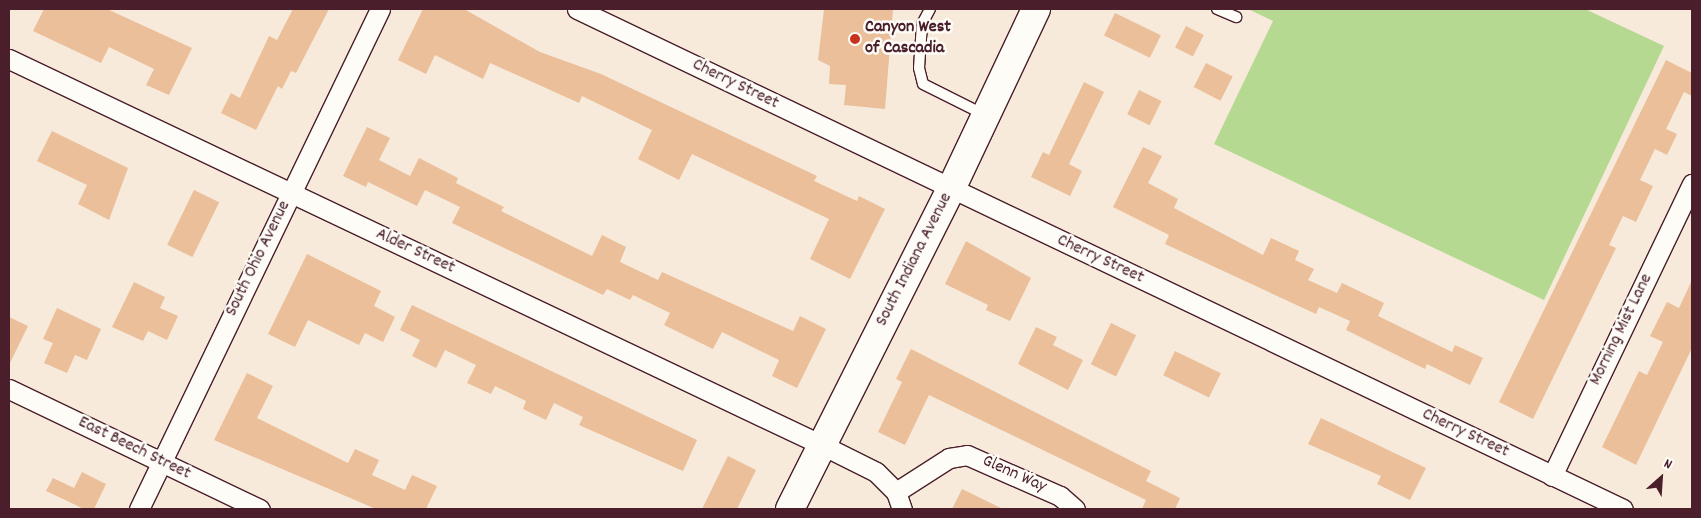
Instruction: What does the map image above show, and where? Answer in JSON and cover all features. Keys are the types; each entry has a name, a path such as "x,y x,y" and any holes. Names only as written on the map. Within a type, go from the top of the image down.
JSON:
{"main road":[{"name":"South Indiana Avenue","path":"790,509 951,189 1036,9"}],"street":[{"name":"South Ohio Avenue","path":"138,509 380,9"},
{"name":"Cherry Street","path":"577,9 1623,509"},
{"name":"Alder Street","path":"9,59 822,445 876,472 899,501"},
{"name":"Morning Mist Lane","path":"1552,476 1692,184"},
{"name":"East Beech Street","path":"9,389 260,509"},
{"name":"Glenn Way","path":"899,501 950,458 967,455 1060,496 1075,509"}],"lane":[{"path":"930,9 922,24 919,68 923,84 986,116"},
{"path":"1217,9 1236,18"}],"green space":[{"path":"1248,9 1585,9 1664,46 1544,300 1214,144 1273,21"}],"building":[{"path":"44,9 107,9 192,48 169,95 146,85 154,69 109,47 101,63 33,31"},
{"path":"293,9 329,9 296,73 291,71 282,89 278,86 256,130 221,113 231,93 240,98 269,36 277,40"},
{"path":"423,9 464,9 540,52 601,74 817,176 814,181 857,201 859,196 885,209 850,279 810,259 829,219 692,154 679,180 638,159 652,130 582,96 579,103 490,63 483,79 435,55 426,74 398,60"},
{"name":"Canyon West of Cascadia","path":"824,9 893,9 885,109 844,105 846,85 829,84 830,66 818,60"},
{"path":"1115,13 1161,35 1150,58 1104,35"},
{"path":"1186,26 1204,35 1193,56 1175,47"},
{"path":"1666,60 1692,73 1692,96 1684,92 1666,129 1677,134 1667,155 1655,149 1640,180 1653,186 1636,222 1623,216 1609,245 1616,248 1533,419 1499,402"},
{"path":"1206,63 1233,77 1220,101 1194,87"},
{"path":"1084,82 1104,92 1069,164 1082,171 1070,196 1031,177 1043,152 1049,155"},
{"path":"1139,90 1161,101 1150,125 1127,114"},
{"path":"367,127 390,138 379,160 410,176 419,158 458,178 456,183 504,207 501,211 592,256 602,235 626,247 620,262 658,280 662,272 793,331 800,316 826,329 797,388 772,376 779,360 722,332 713,349 664,325 670,313 633,295 630,300 607,289 603,295 452,223 460,207 425,190 417,206 368,182 366,187 343,176"},
{"path":"52,131 128,168 109,220 78,204 87,185 37,161"},
{"path":"1143,147 1162,156 1148,183 1178,199 1174,208 1263,255 1271,238 1299,251 1295,260 1314,269 1308,280 1337,293 1342,283 1384,303 1378,316 1452,352 1455,345 1483,358 1470,385 1427,364 1425,369 1346,330 1350,321 1319,307 1316,314 1165,244 1169,235 1113,207"},
{"path":"194,190 219,202 192,257 167,245"},
{"path":"966,241 1031,278 1010,321 986,310 988,305 945,284"},
{"path":"307,254 381,291 374,306 395,317 383,342 365,333 359,345 308,320 295,347 268,334"},
{"path":"1692,280 1692,348 1636,465 1602,447 1639,371 1647,375 1663,342 1650,336 1667,302 1679,308"},
{"path":"134,282 165,297 160,308 178,316 167,340 148,331 143,341 112,327"},
{"path":"412,305 697,440 683,471 579,425 583,417 554,403 546,420 523,409 526,401 495,386 491,394 467,383 476,365 445,350 436,368 412,356 420,340 400,330"},
{"path":"57,308 101,329 87,360 75,355 67,373 44,363 53,343 43,339"},
{"path":"9,317 28,326 9,365"},
{"path":"1111,323 1136,335 1116,377 1091,364"},
{"path":"1036,327 1057,337 1053,345 1083,360 1068,390 1018,364"},
{"path":"911,349 1151,471 1146,481 1180,498 1175,509 1142,509 1146,500 929,395 905,445 878,432 902,382 896,379"},
{"path":"1175,351 1221,373 1209,398 1163,375"},
{"path":"247,373 273,386 257,418 348,463 355,449 379,460 372,475 405,490 412,475 437,486 426,509 376,509 214,440"},
{"path":"1321,418 1426,468 1410,500 1377,484 1381,476 1308,444"},
{"path":"728,456 756,470 737,509 702,509"},
{"path":"82,472 106,484 94,509 84,509 46,491 53,478 74,488"},
{"path":"962,489 1003,509 952,509"}],"place":[{"name":"Canyon West of Cascadia","path":"855,39"}]}
